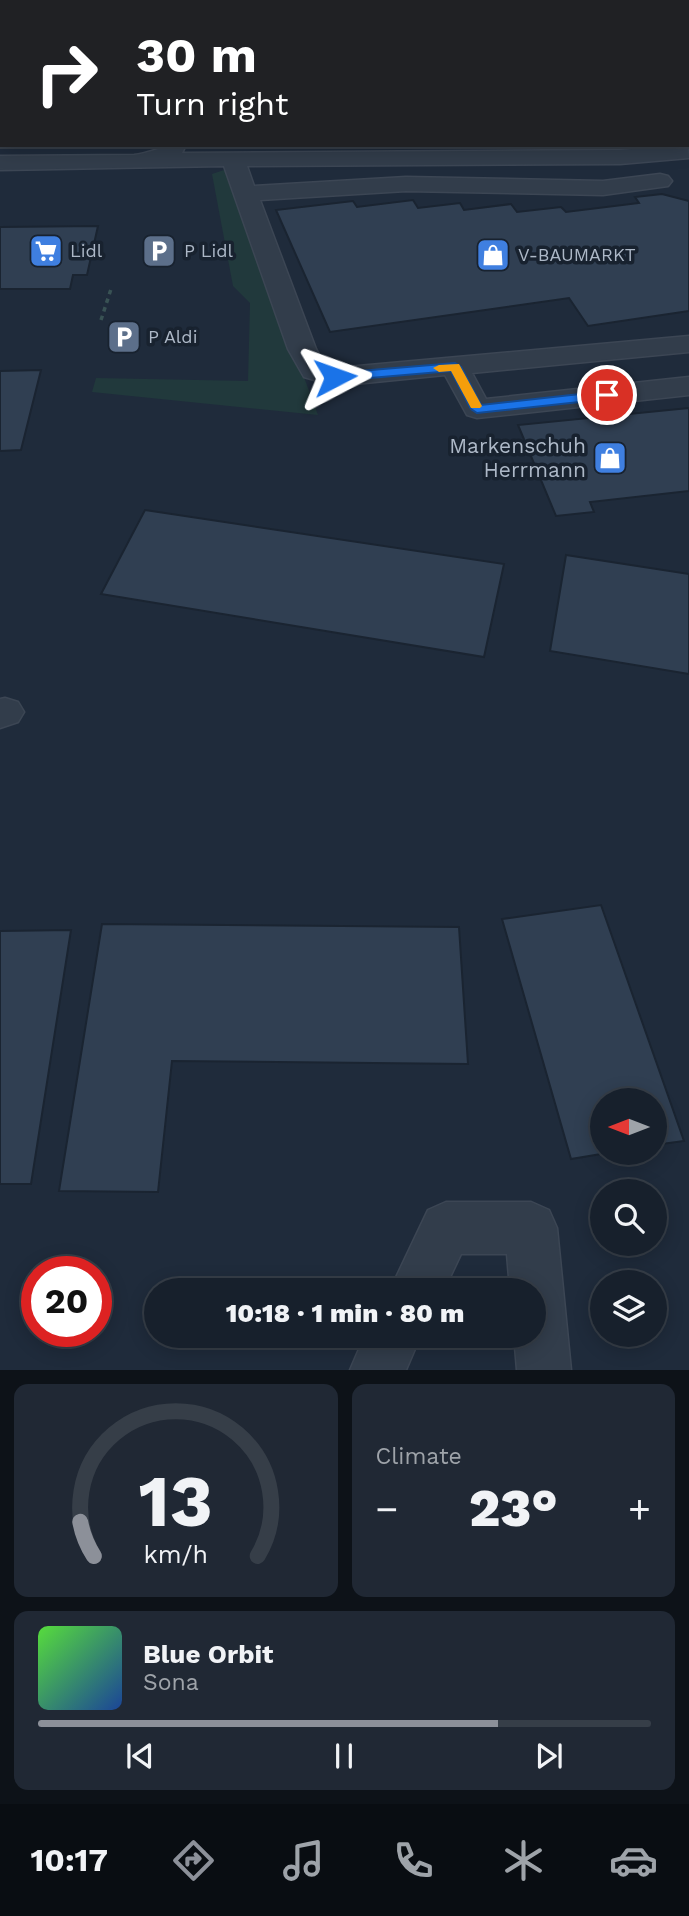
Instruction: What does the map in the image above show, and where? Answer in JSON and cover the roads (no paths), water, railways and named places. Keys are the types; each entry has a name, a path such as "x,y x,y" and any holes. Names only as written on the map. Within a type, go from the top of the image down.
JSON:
{"street":[{"path":"125,188 143,161 174,147"},
{"path":"0,163 652,155 689,151"},
{"path":"246,194 429,184 487,188 624,188 669,183 652,155"},
{"path":"233,160 302,349 314,371 335,377 689,344"},
{"path":"635,350 659,390"},
{"path":"455,367 477,409 689,386"},
{"path":"422,1278 446,1228 531,1228 536,1278"},
{"path":"377,1370 388,1348"},
{"path":"542,1348 544,1370"}],"place":[{"name":"Lidl","path":"46,251"},
{"name":"P Lidl","path":"159,251"},
{"name":"V-BAUMARKT","path":"493,255"},
{"name":"P Aldi","path":"124,337"},
{"name":"Markenschuh Herrmann","path":"610,458"}]}
